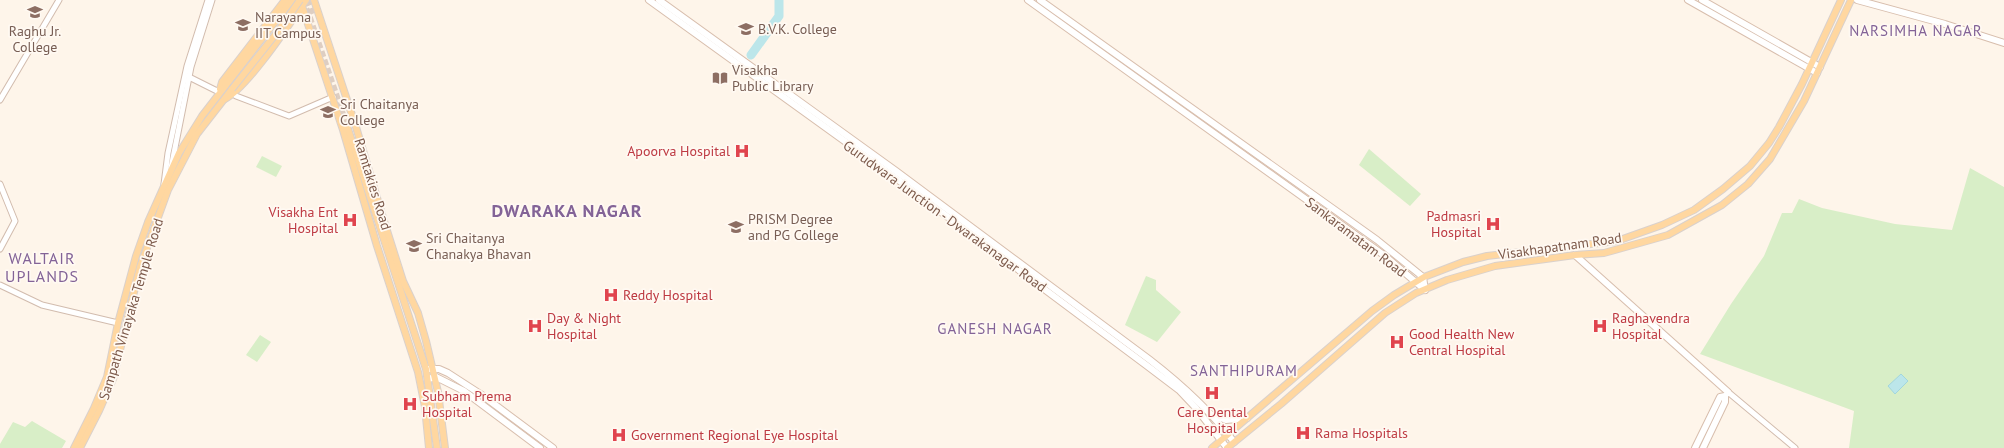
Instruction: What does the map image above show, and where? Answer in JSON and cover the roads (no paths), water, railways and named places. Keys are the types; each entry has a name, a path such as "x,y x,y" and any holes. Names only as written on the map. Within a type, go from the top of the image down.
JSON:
{"main road":[{"path":"219,92 222,82 285,0"},
{"path":"219,92 252,54 292,0"},
{"path":"222,100 271,41 300,2 306,0"},
{"name":"Ramtakies Road","path":"314,0 358,134 403,281 418,313 436,377 445,448"},
{"name":"Gurudwara Junction - Dwarakanagar Road","path":"649,0 893,176 1128,350 1179,390 1227,448"},
{"name":"Gurudwara Junction - Dwarakanagar Road","path":"659,0 896,171 1042,282 1108,329 1183,386 1234,442"},
{"name":"Sankaramatam Road","path":"1028,0 1385,256 1405,271 1425,290"},
{"name":"Sankaramatam Road","path":"1040,0 1377,240 1423,277 1425,290"},
{"path":"1688,0 1819,70"},
{"path":"1702,0 1810,66"},
{"name":"Visakhapatnam Road","path":"1212,448 1372,311 1423,277 1463,262 1488,256 1617,241 1662,225 1694,210 1723,189 1750,166 1779,127 1810,66 1840,0"},
{"path":"1227,448 1281,404 1385,313 1425,290 1471,272 1495,266 1575,255 1604,253 1668,235 1722,205 1748,184 1770,159 1804,101 1851,0"},
{"path":"1857,0 1945,24 2004,43"},
{"path":"300,2 347,135 426,369 438,448"},
{"path":"222,100 233,95 275,45 300,2"},
{"name":"Sampath Vinayaka Temple Road","path":"74,448 94,408 107,377 118,323 136,256 148,222 171,169 202,116 219,92"},
{"name":"Sampath Vinayaka Temple Road","path":"80,448 99,411 112,379 140,267 168,190 197,134 222,100"},
{"path":"358,134 348,125 347,135 377,246 418,372 425,407 429,448"},
{"path":"1575,255 1726,394"},
{"path":"426,369 434,368 443,370 482,395 554,448"},
{"path":"428,379 436,377 464,391 540,448"},
{"path":"1695,448 1720,397 1726,394"},
{"path":"1703,448 1725,402 1726,394"},
{"path":"1208,412 1226,420 1247,418"}],"street":[{"path":"0,100 59,0"},
{"path":"171,169 173,152 198,35 208,0"},
{"path":"164,184 168,153 189,57 212,0"},
{"path":"189,77 219,92"},
{"path":"236,96 289,116 333,97"},
{"path":"0,184 15,221 0,249"},
{"path":"0,285 42,305 118,323"},
{"path":"1726,394 1794,448"}],"water":[{"path":"1901,374 1908,381 1895,394 1888,386"}],"waterway":[{"path":"751,55 779,16 779,0"}],"tunnel":[{"path":"307,0 313,15"},
{"path":"302,1 308,12 347,126"}],"place":[{"name":"Raghu Jr. College","path":"35,12"},
{"name":"Narayana IIT Campus","path":"243,25"},
{"name":"B.V.K. College","path":"746,29"},
{"name":"Visakha Public Library","path":"720,78"},
{"name":"Sri Chaitanya College","path":"328,112"},
{"name":"Apoorva Hospital","path":"742,151"},
{"name":"Visakha Ent Hospital","path":"350,220"},
{"name":"Padmasri Hospital","path":"1493,224"},
{"name":"PRISM Degree and PG College","path":"736,227"},
{"name":"Sri Chaitanya Chanakya Bhavan","path":"414,246"},
{"name":"Reddy Hospital","path":"611,295"},
{"name":"Day & Night Hospital","path":"535,326"},
{"name":"Raghavendra Hospital","path":"1600,326"},
{"name":"Good Health New Central Hospital","path":"1397,342"},
{"name":"Care Dental Hospital","path":"1212,393"},
{"name":"Subham Prema Hospital","path":"410,404"},
{"name":"Rama Hospitals","path":"1303,433"},
{"name":"Government Regional Eye Hospital","path":"619,435"}],"district":[{"name":"NARSIMHA NAGAR","path":"1916,31"},
{"name":"DWARAKA NAGAR","path":"567,211"},
{"name":"WALTAIR UPLANDS","path":"42,267"},
{"name":"GANESH NAGAR","path":"995,329"},
{"name":"SANTHIPURAM","path":"1244,371"}]}
